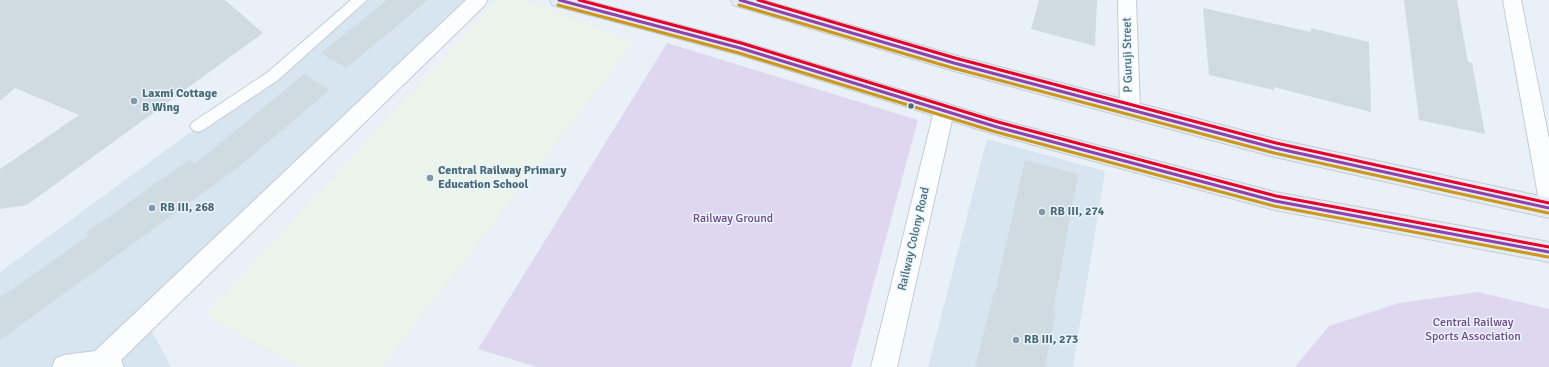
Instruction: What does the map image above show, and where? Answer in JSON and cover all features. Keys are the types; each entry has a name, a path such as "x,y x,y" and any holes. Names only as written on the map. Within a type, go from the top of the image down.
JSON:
{"highway":[{"path":"559,0 740,48 997,127 1275,201 1549,252"},
{"path":"740,0 954,63 1275,148 1549,208"}],"street":[{"path":"65,367 106,364 478,0"},
{"name":"P Guruji Street","path":"1127,0 1130,110"},
{"path":"1512,0 1549,195"},
{"name":"Railway Colony Road","path":"884,367 944,111"}],"lane":[{"path":"198,126 273,76 360,0"}],"shaded area":[{"path":"370,0 490,0 150,328 171,367 0,367 0,272"},
{"name":"Central Railway Primary Education School","path":"497,0 526,0 634,42 382,367 299,367 205,315"},
{"path":"987,139 1105,171 1073,367 928,367"}],"green space":[{"name":"Railway Ground","path":"667,43 918,120 851,367 537,367 478,349"},
{"name":"Central Railway Sports Association","path":"1478,292 1549,309 1549,367 1295,367 1329,326 1399,303"}],"building":[{"path":"0,0 225,0 263,33 27,205 0,209 0,169 79,115 15,88 0,101"},
{"path":"387,0 428,0 346,68 321,53"},
{"path":"1039,0 1097,0 1095,46 1031,29"},
{"path":"1404,0 1457,0 1468,62 1472,63 1485,134 1419,120"},
{"path":"1203,8 1311,32 1311,28 1369,42 1371,112 1274,87 1274,90 1209,75"},
{"path":"304,74 330,90 236,169 0,340 0,298 88,236 86,233 190,159 195,164"},
{"path":"1025,160 1078,174 1053,311 1056,312 1045,367 975,367 994,292 995,293"}],"transit line":[{"path":"559,0 740,48 997,127 1275,201 1549,252"},
{"path":"579,0 741,43 998,122 1276,196 1549,247"},
{"path":"740,0 954,63 1275,148 1549,208"},
{"path":"758,0 955,58 1276,143 1549,203"},
{"path":"558,5 739,53 996,132 1274,206 1548,257"},
{"path":"739,5 953,68 1274,153 1548,213"}],"place":[{"name":"Laxmi Cottage B Wing","path":"134,101"},
{"name":"Central Railway Primary Education School","path":"430,178"},
{"name":"RB III, 268","path":"152,208"},
{"name":"RB III, 274","path":"1042,212"},
{"name":"RB III, 273","path":"1016,340"}]}
